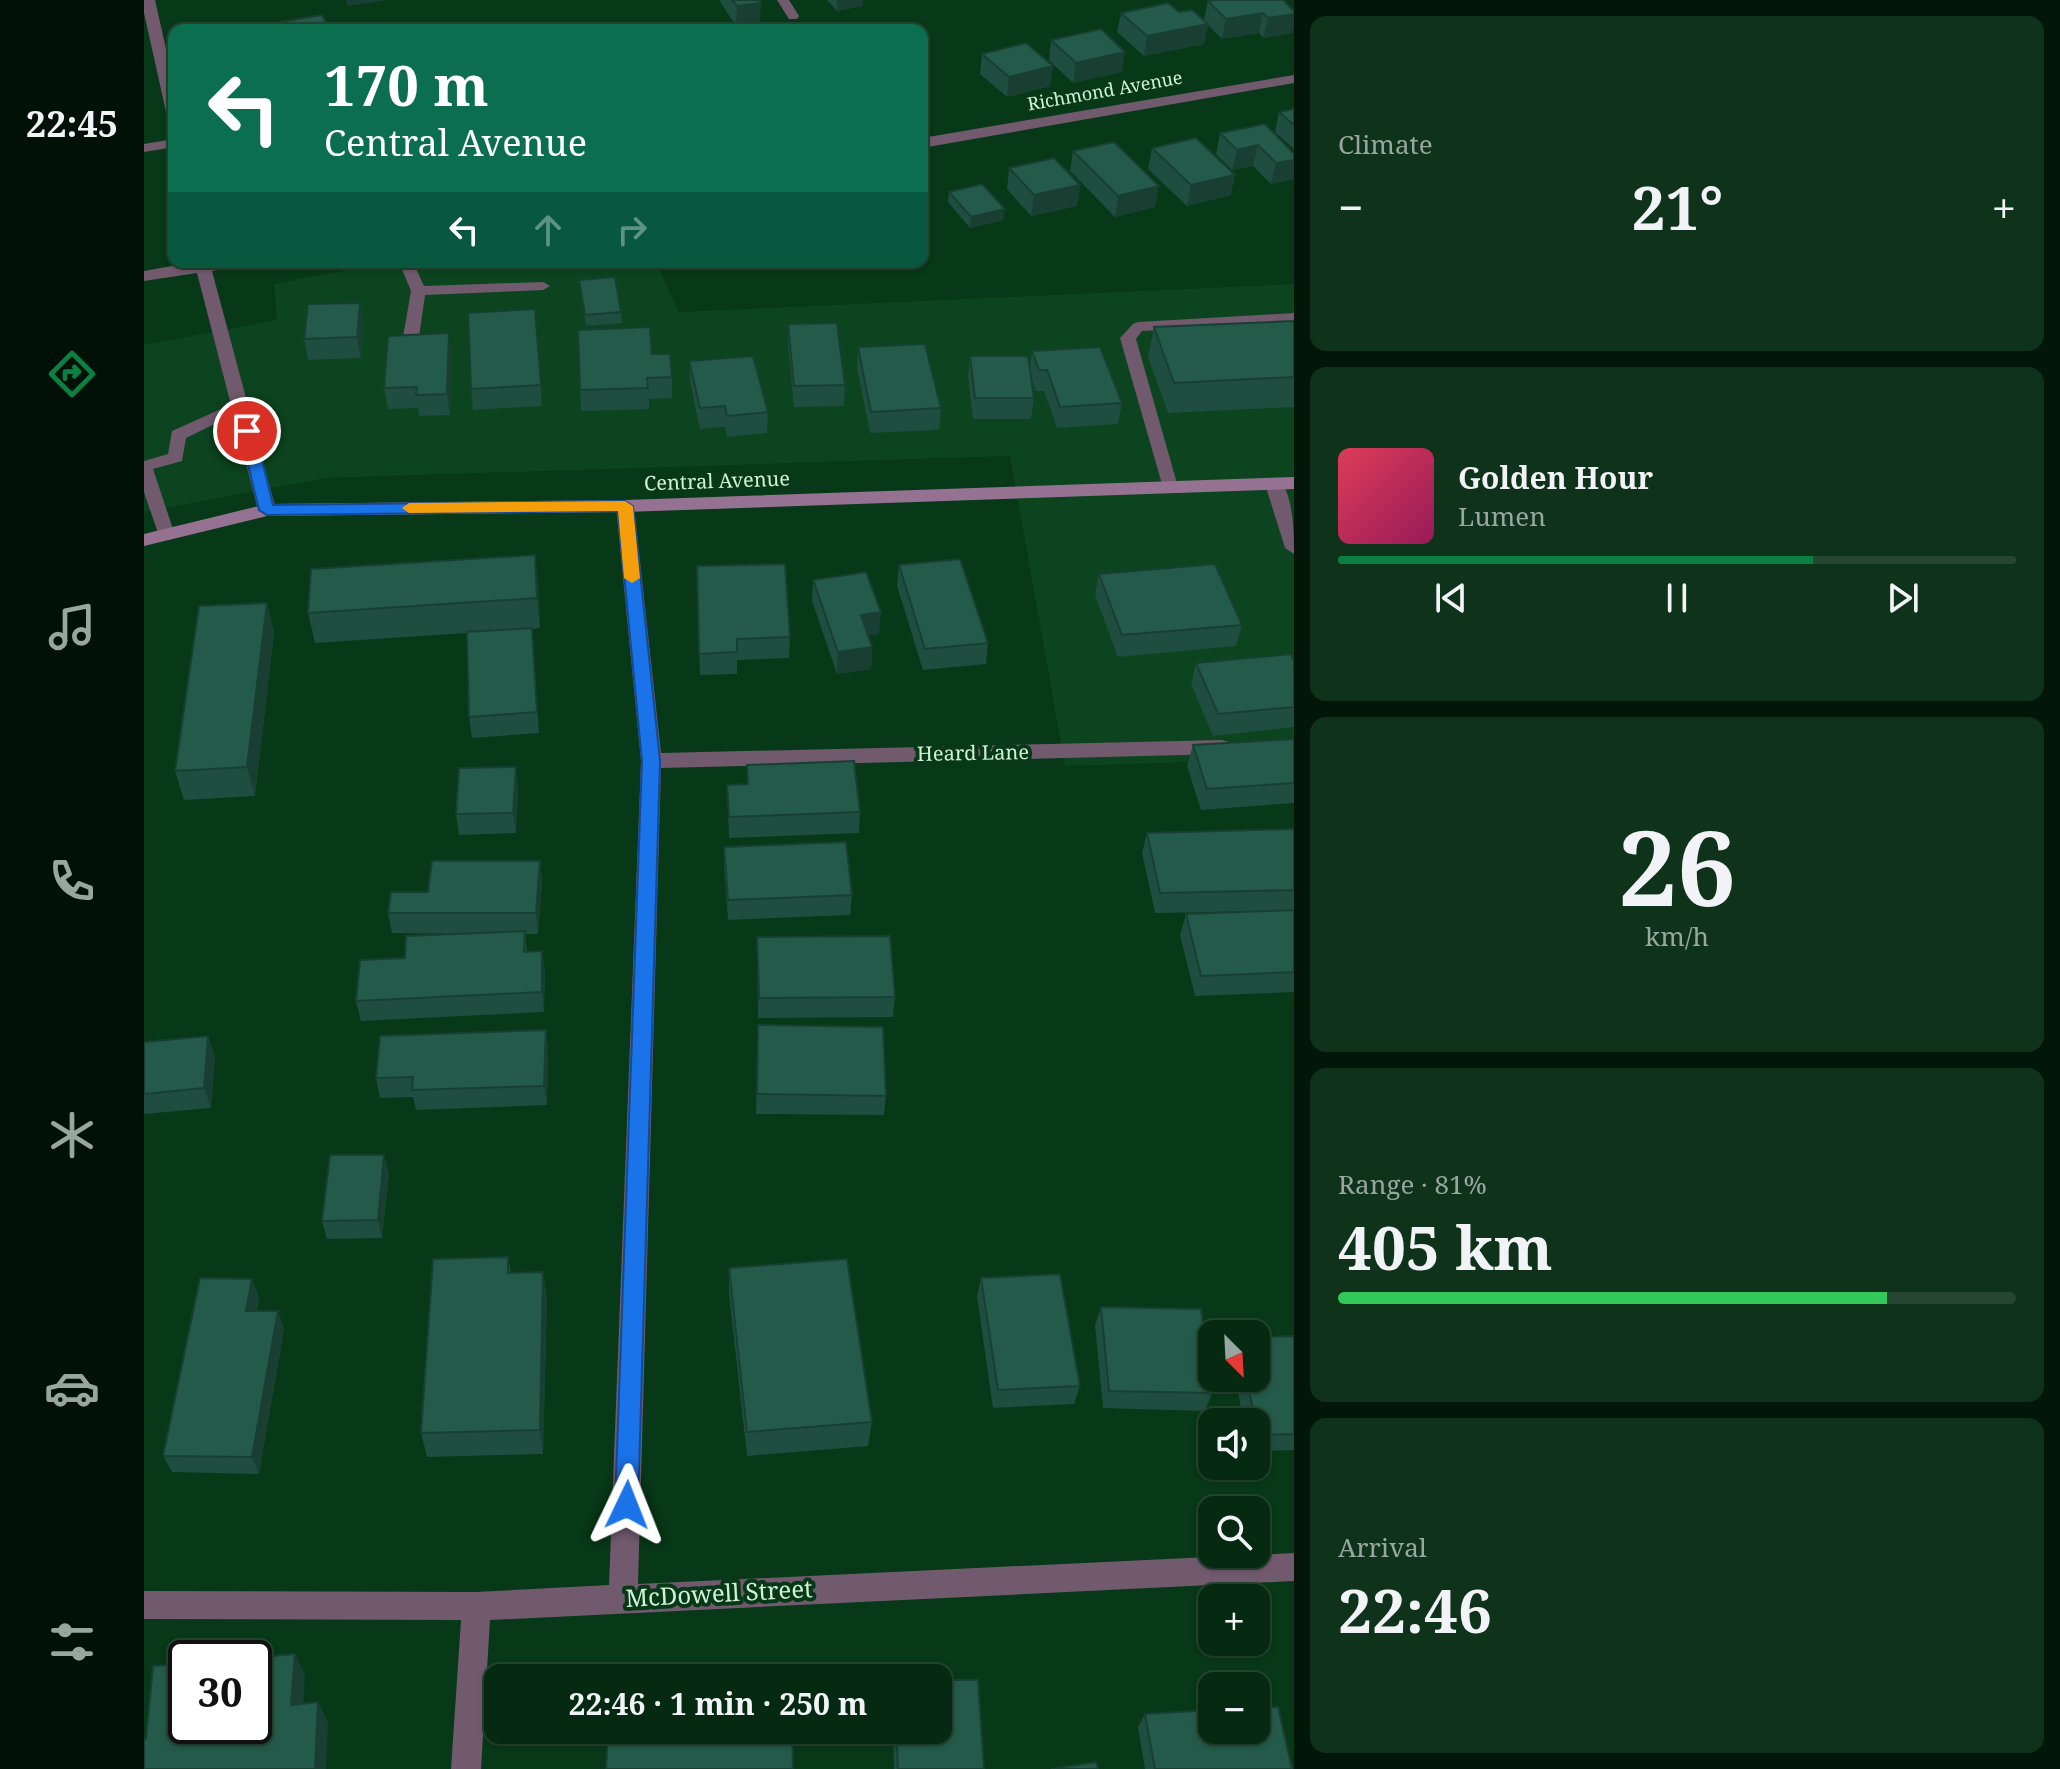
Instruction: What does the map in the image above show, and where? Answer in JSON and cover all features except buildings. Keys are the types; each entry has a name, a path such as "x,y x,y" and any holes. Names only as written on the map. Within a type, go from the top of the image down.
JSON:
{"main road":[{"name":"Central Avenue","path":"144,540 267,510 625,506 1294,483"}],"street":[{"path":"148,0 168,89"},
{"name":"Richmond Avenue","path":"928,142 1294,79"},
{"path":"144,276 186,268"},
{"path":"203,268 267,510"},
{"path":"1274,484 1294,548"},
{"path":"623,1598 651,761 625,506"},
{"name":"Heard Lane","path":"651,761 1247,746"},
{"name":"McDowell Street","path":"144,1605 476,1606 1294,1567"},
{"path":"466,1769 476,1606"}],"lane":[{"path":"783,0 793,16"},
{"path":"144,148 168,144"},
{"path":"408,268 418,291 411,337"},
{"path":"418,291 543,286"},
{"path":"1170,487 1128,338 1131,332 1138,327 1286,316 1294,318"},
{"path":"166,535 144,466 176,457 178,435 241,405"}],"shaded area":[{"path":"356,268 659,268 679,312 1294,284 1294,759 1065,766 1010,456 326,478 144,512 144,345 277,320 274,284"}],"slow traffic":[{"path":"409,508 625,506 632,578"}],"route":[{"path":"247,431 267,510 625,506 651,761 627,1505"}]}
